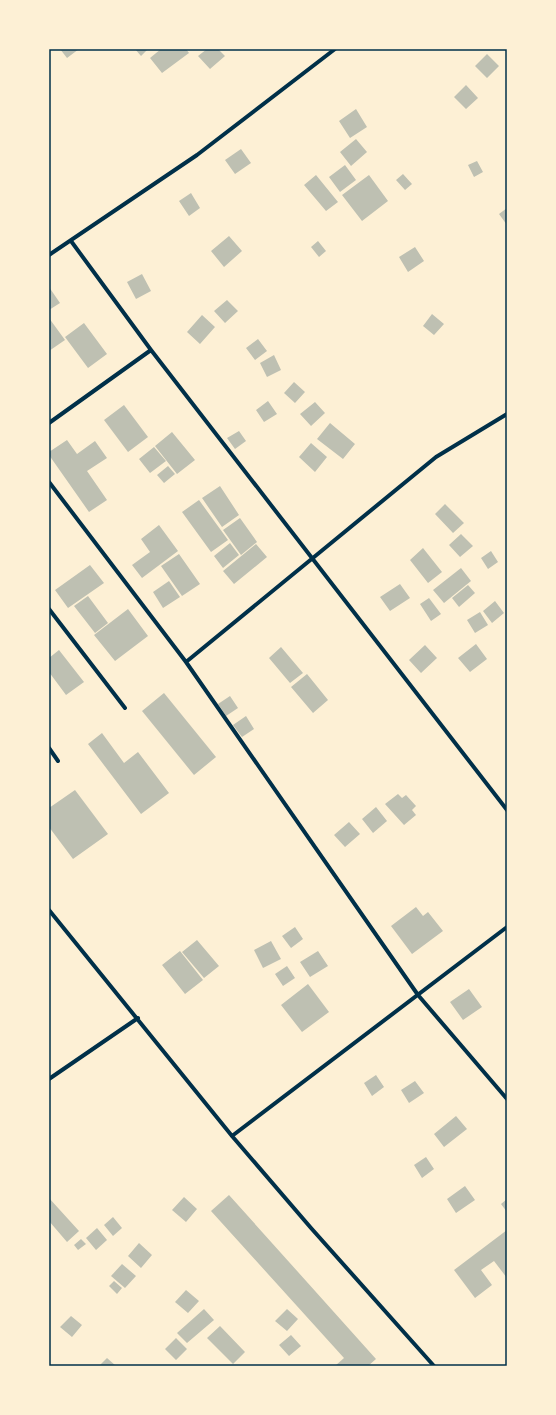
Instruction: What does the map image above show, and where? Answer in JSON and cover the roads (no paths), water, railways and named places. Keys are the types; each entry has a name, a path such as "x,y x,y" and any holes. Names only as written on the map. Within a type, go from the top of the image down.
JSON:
{"street":[{"path":"49,255 197,155 335,49"},
{"path":"71,241 151,350 312,560 507,810"},
{"path":"49,423 151,350"},
{"path":"186,662 436,457 507,414"},
{"path":"49,482 186,662 418,995 507,1099"},
{"path":"49,609 125,708"},
{"path":"49,748 58,761"},
{"path":"49,910 138,1018 232,1136 310,1228 434,1366"},
{"path":"232,1136 507,927"},
{"path":"49,1079 138,1018"}]}
